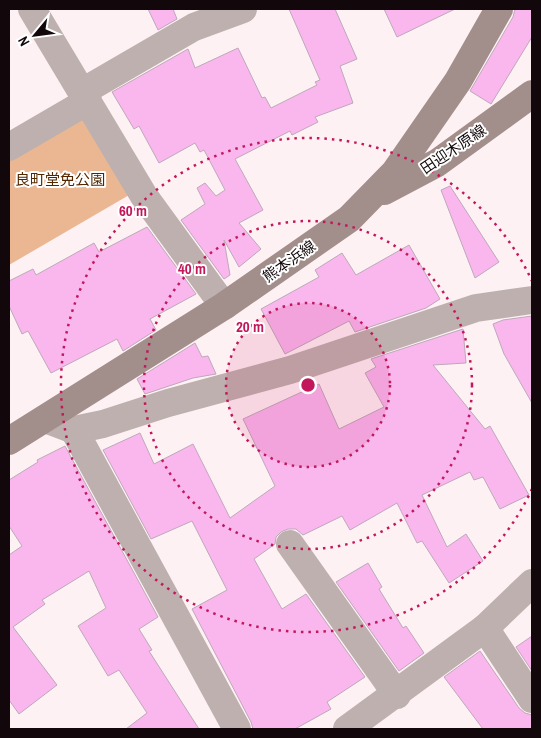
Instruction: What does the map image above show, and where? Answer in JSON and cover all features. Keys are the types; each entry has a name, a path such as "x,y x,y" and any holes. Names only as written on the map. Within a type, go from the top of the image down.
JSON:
{"main road":[{"name":"熊本浜線","path":"9,441 224,306 349,218 395,172 442,104 499,9"},
{"name":"田迎木原線","path":"370,198 437,163 532,94"}],"street":[{"path":"32,9 144,196 224,306"},
{"path":"9,147 194,27 242,9"},
{"path":"45,419 74,430 104,424 168,403 290,370 476,308 532,300"},
{"path":"74,430 238,729"},
{"path":"290,544 397,695"},
{"path":"347,729 397,695 485,628 532,583"},
{"path":"485,628 532,699"}],"green space":[{"name":"良町堂免公園","path":"86,108 136,191 9,265 9,152"}],"building":[{"path":"148,9 173,9 177,19 158,30"},
{"path":"289,9 335,9 357,59 340,66 353,103 315,117 318,122 292,135 290,131 235,159 263,210 239,223 261,249 239,267 224,240 230,275 224,279 181,220 205,204 197,188 205,183 216,196 225,190 204,150 200,152 195,143 159,163 139,126 134,129 112,92 188,49 195,68 238,48 262,98 265,97 271,108 317,85 315,82 320,80"},
{"path":"384,9 455,9 397,37"},
{"path":"515,9 532,9 532,37 491,104 470,91 513,17"},
{"path":"450,186 499,262 475,278 441,190"},
{"path":"147,227 196,294 150,319 156,330 123,351 117,339 51,373 28,331 22,334 9,306 9,281 33,269 36,275 94,243 99,252"},
{"path":"409,245 440,299 426,308 355,332 349,321 285,354 261,309 319,277 315,270 342,253 356,275"},
{"path":"532,316 532,403 504,354 493,324 503,320"},
{"path":"463,329 466,363 433,365 485,429 490,426 529,495 500,509 483,477 474,480 470,472 422,495 447,547 466,534 483,561 449,583 422,541 417,543 397,503 350,530 342,516 303,535 296,529 288,529 281,532 276,537 275,544 254,559 282,609 306,594 365,677 327,702 331,709 295,729 253,729 192,609 227,590 192,521 151,539 103,450 140,433 154,464 193,444 230,518 275,486 243,419 319,384 339,429 384,407 365,373 376,367 371,359"},
{"path":"195,343 202,357 208,356 216,374 193,378 145,394 137,379"},
{"path":"65,446 158,617 139,629 152,650 149,651 199,729 126,729 147,713 119,670 108,676 78,626 106,608 89,571 42,600 45,604 13,627 57,685 19,714 9,700 9,555 22,546 9,526 9,480 38,462 37,460"},
{"path":"368,563 382,587 379,589 403,628 406,626 424,653 399,671 336,582"},
{"path":"532,636 532,671 516,647"},
{"path":"480,651 519,708 525,713 532,715 532,729 483,729 444,677"}]}
